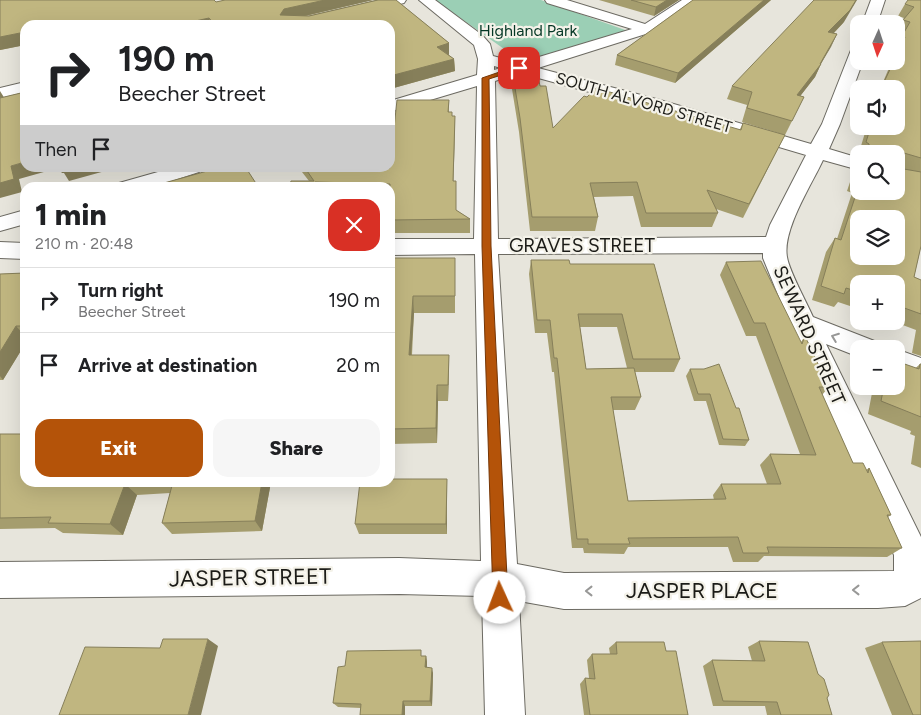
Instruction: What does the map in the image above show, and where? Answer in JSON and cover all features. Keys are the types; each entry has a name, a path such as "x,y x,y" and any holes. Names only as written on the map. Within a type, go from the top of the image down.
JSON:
{"street":[{"path":"313,20 399,0"},
{"path":"426,0 482,44 486,68 486,246 505,715"},
{"path":"552,0 647,29"},
{"path":"519,68 647,29 692,0"},
{"path":"872,15 878,0"},
{"path":"395,105 486,68"},
{"name":"SOUTH ALVORD STREET","path":"486,68 519,68 850,161"},
{"name":"SEWARD STREET","path":"851,70 831,124 781,225 775,245 775,258 803,324 911,554 913,582 905,588"},
{"path":"0,93 20,88"},
{"path":"146,182 179,172"},
{"path":"0,224 20,218"},
{"name":"GRAVES STREET","path":"395,246 775,245"},
{"path":"0,250 20,250"},
{"path":"803,324 850,342"},
{"path":"905,363 921,369"},
{"name":"JASPER STREET","path":"0,580 400,576 499,579"},
{"name":"JASPER PLACE","path":"499,579 564,591 878,590 905,588"}],"green space":[{"name":"Highland Park","path":"435,0 541,0 628,31 524,61 518,59"}],"building":[{"path":"0,0 214,0 216,2 225,0 325,0 284,9 280,15 309,16 378,0 396,0 449,43 437,47 454,59 395,75 395,20 211,20 209,18 200,20 20,20 20,33 0,37"},
{"path":"631,0 667,0 656,7"},
{"path":"693,0 764,0 678,73 617,55"},
{"path":"814,0 856,0 850,10 828,32 837,34 821,64 797,95 804,97 792,121 747,108 752,92 732,86"},
{"path":"908,0 921,0 921,158 905,153 905,145 869,145 866,142 868,135 905,135 905,80 885,80 890,70 905,70 905,31 910,22 905,21 905,18 914,7 905,4"},
{"path":"513,76 538,76 540,86 546,86 553,128 584,96 587,97 596,88 741,130 743,123 785,135 749,204 707,190 718,213 646,213 637,182 590,183 598,217 532,217"},
{"path":"20,93 20,163 11,166 14,179 0,183 0,98"},
{"path":"397,100 449,100 448,112 452,112 452,116 455,116 453,181 456,181 456,210 470,219 395,220 395,182 291,182 314,181 308,172 395,172"},
{"path":"905,169 921,172 921,246 914,277 921,280 921,314 905,308 905,275 850,275 850,289 846,288 844,294 821,286 835,238 841,240 850,212 850,265 905,265 905,210 851,210 854,200 905,200"},
{"path":"204,172 249,172 255,182 168,182"},
{"path":"395,258 455,258 455,296 413,296 409,355 449,355 448,385 437,385 436,428 395,429"},
{"path":"531,260 569,260 570,264 654,264 680,359 633,359 622,314 578,314 586,369 634,368 641,397 611,397 628,501 726,499 721,484 781,484 770,454 816,455 765,323 754,323 726,262 761,261 802,344 805,336 829,387 819,387 853,463 863,463 868,473 869,468 891,515 887,515 902,548 767,547 769,553 743,553 738,537 628,538 630,544 588,544 588,539 577,539 557,358 554,358 550,320 537,320"},
{"path":"20,273 20,326 16,326 0,352 0,274"},
{"path":"719,364 736,408 739,408 749,440 723,439 710,394 698,394 690,369 704,369"},
{"path":"905,364 919,369 921,364 921,417 881,401 882,395 905,395"},
{"path":"0,434 20,434 20,487 124,487 110,524 48,523 51,517 0,518"},
{"path":"395,479 447,479 446,524 355,524 359,487 395,487"},
{"path":"172,487 261,487 255,521 162,523"},
{"path":"163,639 208,639 188,715 59,715 85,647 160,648"},
{"path":"759,641 808,642 818,674 824,679 832,715 781,715 777,702 723,701 712,660 765,661"},
{"path":"921,641 921,715 913,715 882,642"},
{"path":"616,642 664,642 666,651 676,651 688,715 590,715 585,678 595,679 592,654 617,654"},
{"path":"421,650 421,656 426,656 425,667 432,668 430,701 403,701 402,715 360,715 361,704 333,703 338,667 345,666 347,651"}],"route":[{"path":"500,598 486,246 486,78 519,68"}]}
